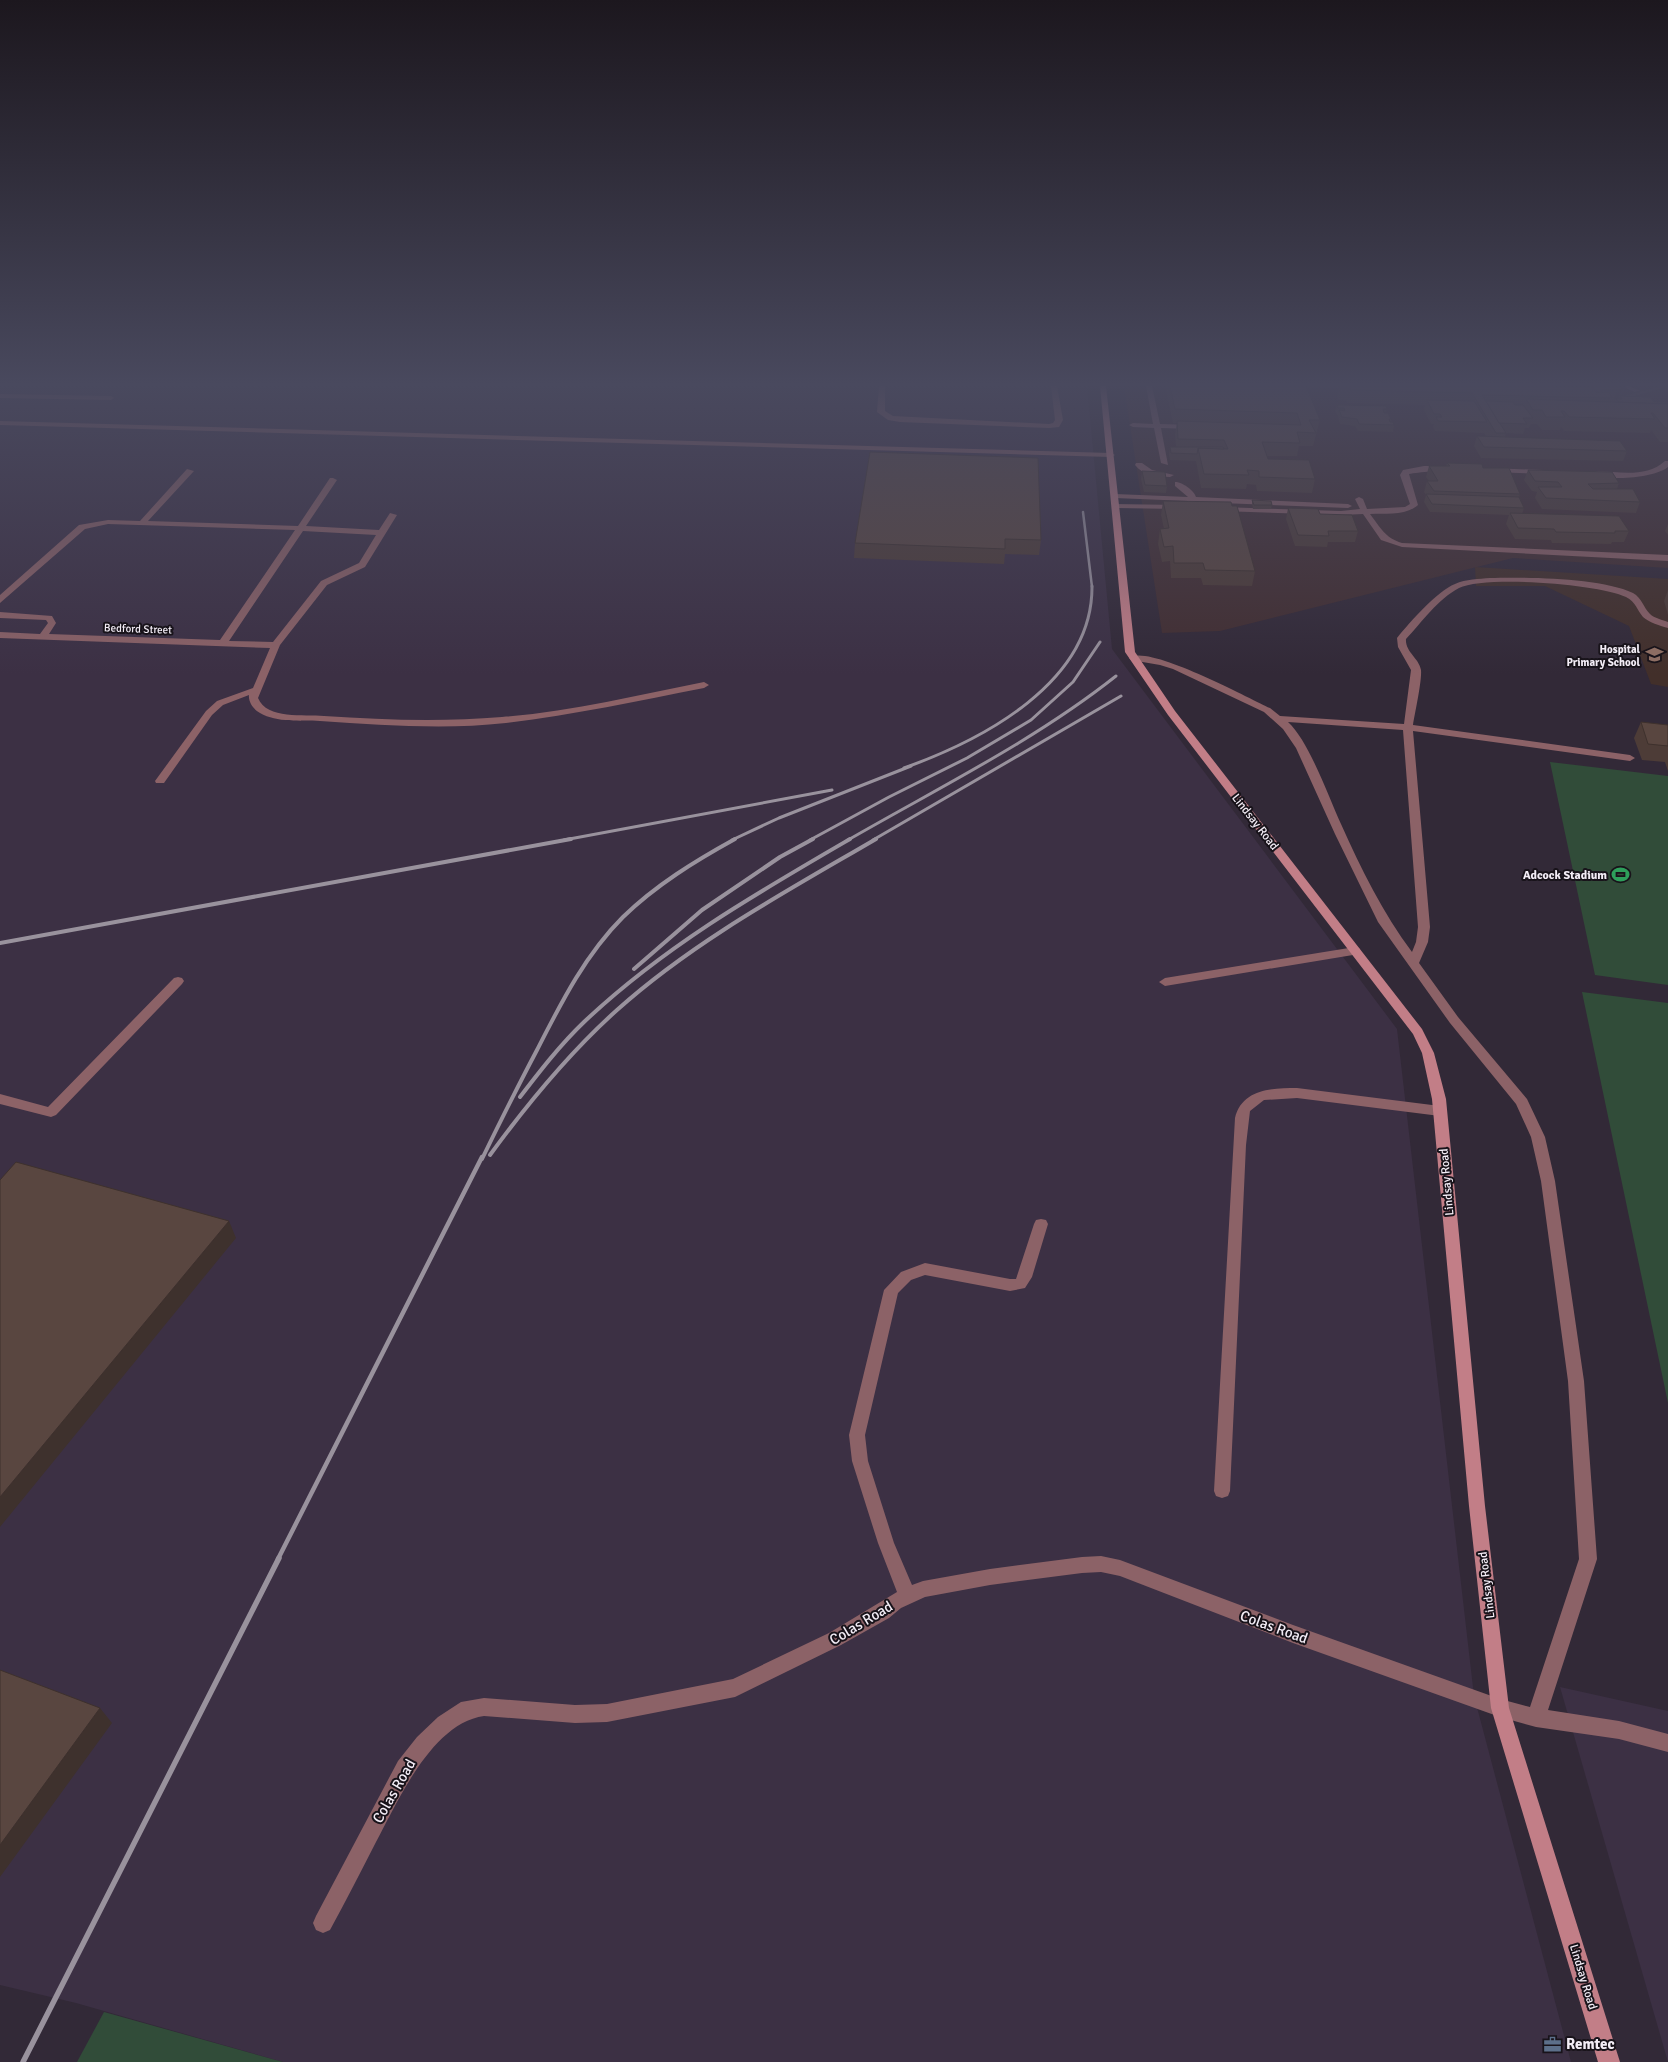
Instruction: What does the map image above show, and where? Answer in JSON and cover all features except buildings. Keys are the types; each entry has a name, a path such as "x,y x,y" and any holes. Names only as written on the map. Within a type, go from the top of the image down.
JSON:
{"street":[{"name":"Lindsay Road","path":"1114,482 1130,652 1171,713 1418,1032 1430,1061 1440,1111 1477,1506 1500,1708 1609,2062"}],"lane":[{"path":"142,523 180,482"},
{"path":"223,643 331,482"},
{"path":"1116,501 1192,503 1305,512 1362,506 1387,511 1408,509 1414,505 1406,482"},
{"path":"1178,484 1189,493 1192,503"},
{"path":"1362,506 1382,538 1394,543 1412,546 1668,558"},
{"path":"393,515 362,565 324,583 276,645 253,698 255,704 263,711 273,714 434,723 528,718 704,685"},
{"path":"0,600 82,527 108,522 300,528 382,533"},
{"path":"1413,963 1422,942 1424,928 1408,727 1416,670 1414,662 1404,653 1400,646 1402,638 1448,593 1458,586 1481,581 1558,581 1585,584 1627,594 1640,603 1647,616 1668,626"},
{"path":"0,615 49,618 52,623 43,636"},
{"name":"Bedford Street","path":"0,635 276,645"},
{"path":"1134,658 1162,662 1176,667 1267,710 1280,719 1291,732 1301,748 1340,834 1384,922 1454,1020 1522,1102 1538,1137 1548,1181 1576,1380 1588,1559 1536,1718"},
{"path":"160,781 209,713 220,703 255,690"},
{"path":"1280,719 1408,727 1630,758"},
{"path":"1165,982 1355,951"},
{"path":"0,1099 51,1112 178,981"},
{"path":"1222,1491 1239,1145 1244,1110 1252,1101 1274,1093 1440,1111"},
{"path":"907,1596 886,1543 860,1461 857,1435 891,1290 903,1277 925,1268 1010,1285 1020,1284 1025,1277 1041,1224"},
{"name":"Colas Road","path":"323,1923 405,1768 424,1744 456,1716 468,1709 484,1707 576,1714 607,1713 735,1688 835,1640 907,1596 923,1589 999,1576 1082,1565 1101,1564 1120,1568 1293,1634 1500,1708 1536,1718 1619,1730 1668,1743"}],"shaded area":[{"path":"0,482 1096,482 1112,649 1397,1029 1474,1696 1571,2062 283,2062 76,2003 0,1985"},
{"path":"1139,482 1668,482 1668,568 1513,558 1220,631 1162,633"},
{"name":"Hospital Primary School","path":"1475,567 1668,579 1668,687 1651,684 1629,626 1545,586 1476,586"},
{"path":"1560,1687 1668,1711 1668,2062"}],"green space":[{"name":"Adcock Stadium","path":"1550,762 1668,776 1668,985 1595,975"},
{"path":"1582,992 1668,1003 1668,1403"},
{"path":"104,2012 283,2062 77,2062"}],"railway":[{"path":"1083,512 1092,586"},
{"path":"904,768 935,756 998,724 1028,703 1054,679 1074,651 1087,621 1092,586"},
{"path":"810,840 889,797 967,758 1031,720 1073,682 1100,642"},
{"path":"848,840 1019,743 1085,700 1116,676"},
{"path":"873,840 1121,696"},
{"path":"732,840 779,818 911,766"},
{"path":"564,840 832,790"},
{"path":"0,943 571,839"},
{"path":"482,1159 555,1015 585,963 597,947 623,917 649,894 691,865 735,839"},
{"path":"634,969 702,910 780,857 813,839"},
{"path":"520,1097 550,1058 575,1031 646,969 678,945 746,901 850,839"},
{"path":"490,1155 519,1116 582,1043 647,985 709,939 876,839"},
{"path":"278,1559 482,1157"},
{"path":"23,2062 279,1558"}],"place":[{"name":"Hospital Primary School","path":"1654,655"},
{"name":"Adcock Stadium","path":"1621,875"},
{"name":"Remtec","path":"1552,2044"}]}
